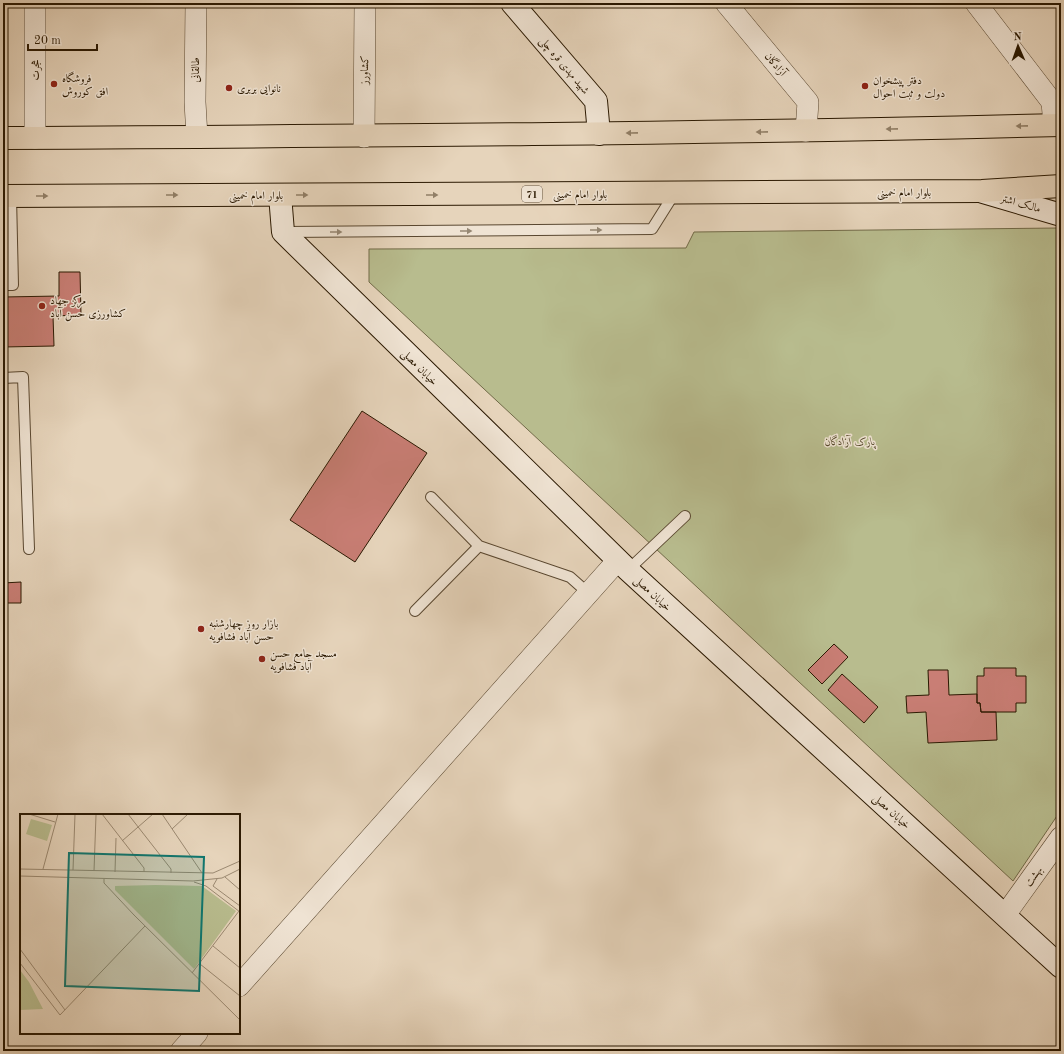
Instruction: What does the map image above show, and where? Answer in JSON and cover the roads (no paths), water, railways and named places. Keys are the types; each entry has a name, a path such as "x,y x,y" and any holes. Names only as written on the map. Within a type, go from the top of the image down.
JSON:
{"highway":[{"path":"3,138 806,132 1058,125"},
{"name":"بلوار امام خمینی","path":"7,196 674,194 982,191 1061,186"}],"main road":[{"name":"شهید مهدی قره چلی","path":"512,3 596,101 599,134"},
{"name":"مالک اشتر","path":"982,191 1061,215"},
{"path":"280,195 283,232"},
{"name":"خیابان مصلی","path":"283,232 623,565 1061,967"}],"street":[{"name":"هجرت","path":"35,3 36,138"},
{"name":"طالقانی","path":"196,3 195,102 197,137"},
{"name":"کشاورز","path":"364,136 365,3"},
{"name":"آزادگان","path":"726,3 808,102 806,132"},
{"path":"976,3 1052,102 1058,125"},
{"path":"240,985 588,593 623,565"},
{"name":"بهشت","path":"1005,915 1060,840"},
{"path":"181,1051 196,1034"}],"lane":[{"path":"283,232 652,229 674,194"},
{"path":"3,285 13,285 7,196"},
{"path":"3,378 23,377 29,548"},
{"path":"431,498 479,546 570,578 588,593"},
{"path":"623,565 685,516"},
{"path":"415,611 479,546"}],"place":[{"name":"فروشگاه افق کوروش","path":"54,84"},
{"name":"دفتر پیشخوان دولت و ثبت احوال","path":"865,86"},
{"name":"نانوایی بربری","path":"229,88"},
{"name":"مرکز جهاد کشاورزی حسن آباد","path":"42,306"},
{"name":"بازار روز چهارشنبه حسن آباد فشافویه","path":"201,629"},
{"name":"مسجد جامع حسن آباد فشافویه","path":"262,659"}],"park label":[{"name":"پارک آزادگان","path":"850,441"}]}
